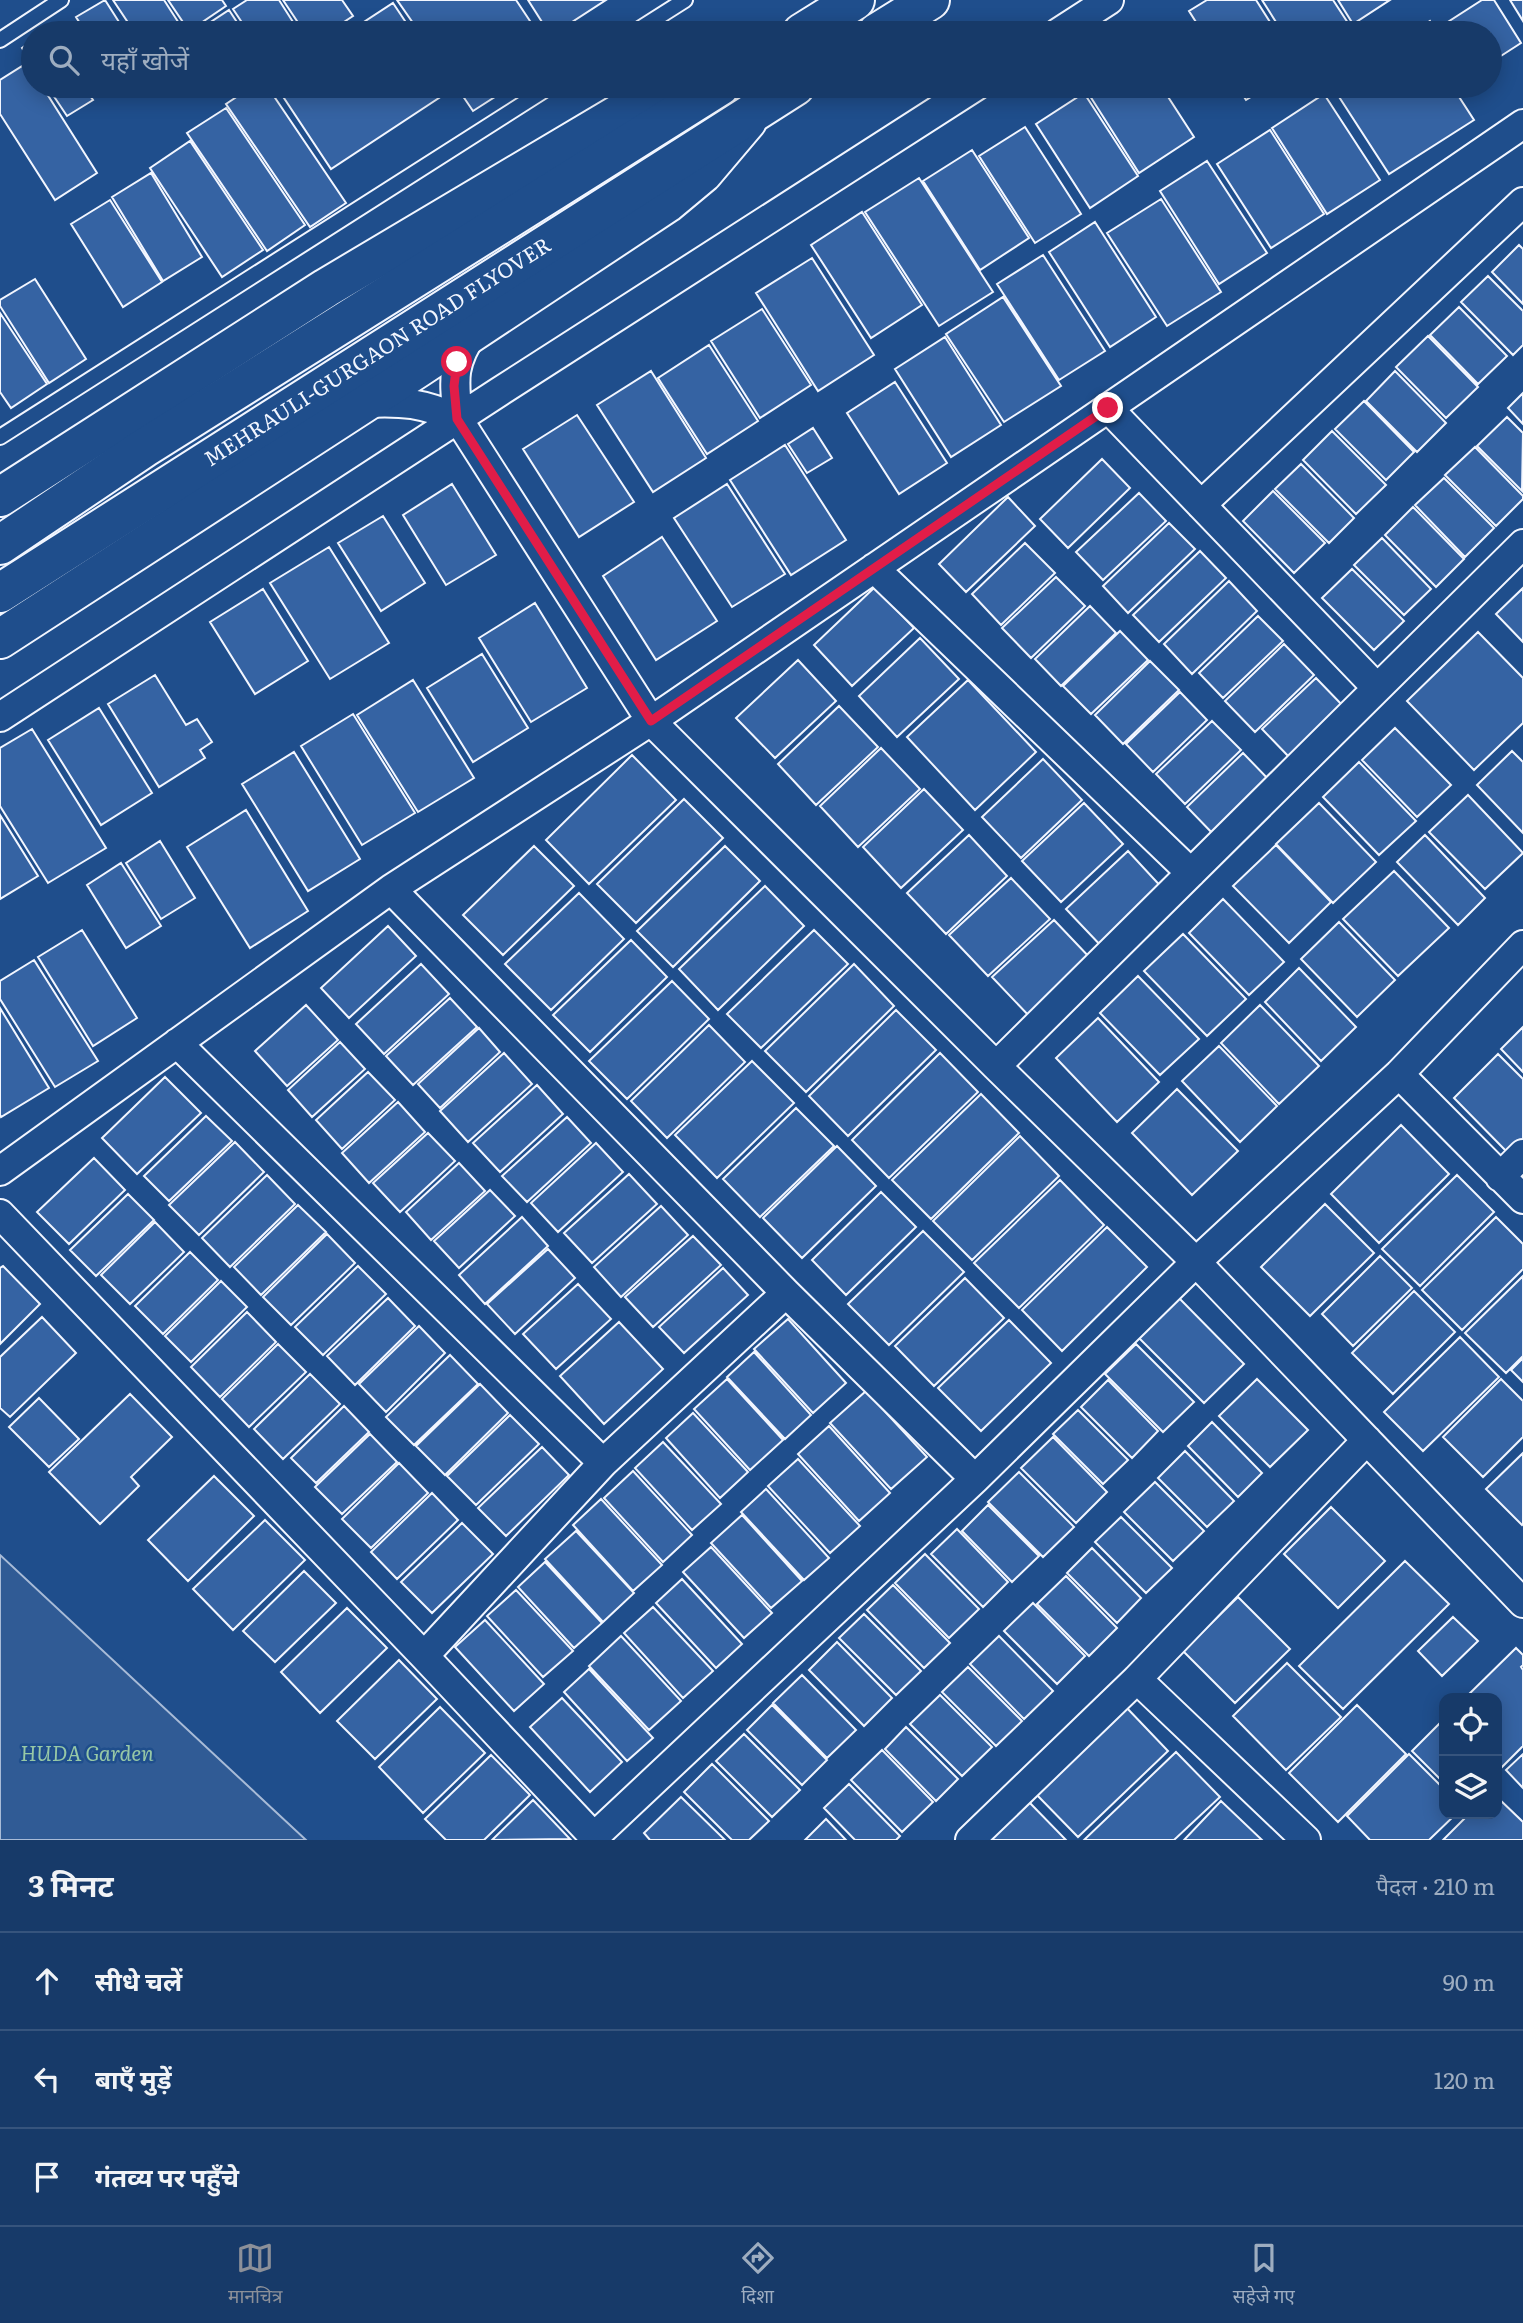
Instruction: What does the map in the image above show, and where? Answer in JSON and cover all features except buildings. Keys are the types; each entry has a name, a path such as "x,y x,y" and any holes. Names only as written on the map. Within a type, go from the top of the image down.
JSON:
{"main road":[{"path":"821,21 855,0"},
{"path":"896,21 930,0"},
{"path":"0,497 326,288 646,98"},
{"name":"MEHRAULI-GURGAON ROAD FLYOVER","path":"0,545 156,441 701,98"},
{"name":"MEHRAULI-GURGAON ROAD FLYOVER","path":"0,593 776,98"},
{"path":"0,639 685,190 703,173 755,111"}],"street":[{"path":"1077,21 1109,0"},
{"path":"0,717 957,98"},
{"path":"0,1171 391,889 651,721 1522,126"},
{"path":"1201,505 1523,202"},
{"path":"474,330 457,362 454,386 457,419 651,721 1196,1262 1523,1603"},
{"path":"363,403 411,402 457,419"},
{"path":"1108,408 1377,688"},
{"path":"996,1066 1523,544"},
{"path":"874,568 1191,873"},
{"path":"391,889 786,1293 975,1479"},
{"path":"0,1214 596,1839 975,1479 1196,1262 1399,1074 1523,945"},
{"path":"177,1043 603,1463"},
{"path":"1399,1074 1523,1199"},
{"path":"1500,1177 1523,1154"},
{"path":"424,1656 603,1463 786,1293"},
{"path":"970,1840 1138,1679 1367,1440"},
{"path":"1138,1679 1306,1840"}],"lane":[{"path":"29,21 61,0"},
{"path":"652,21 685,0"},
{"path":"0,40 21,26"},
{"path":"0,437 532,98"}],"shaded area":[{"name":"HUDA Garden","path":"0,1555 306,1840 0,1840"}],"route":[{"path":"457,362 454,386 457,419 651,721 1108,408"}]}
